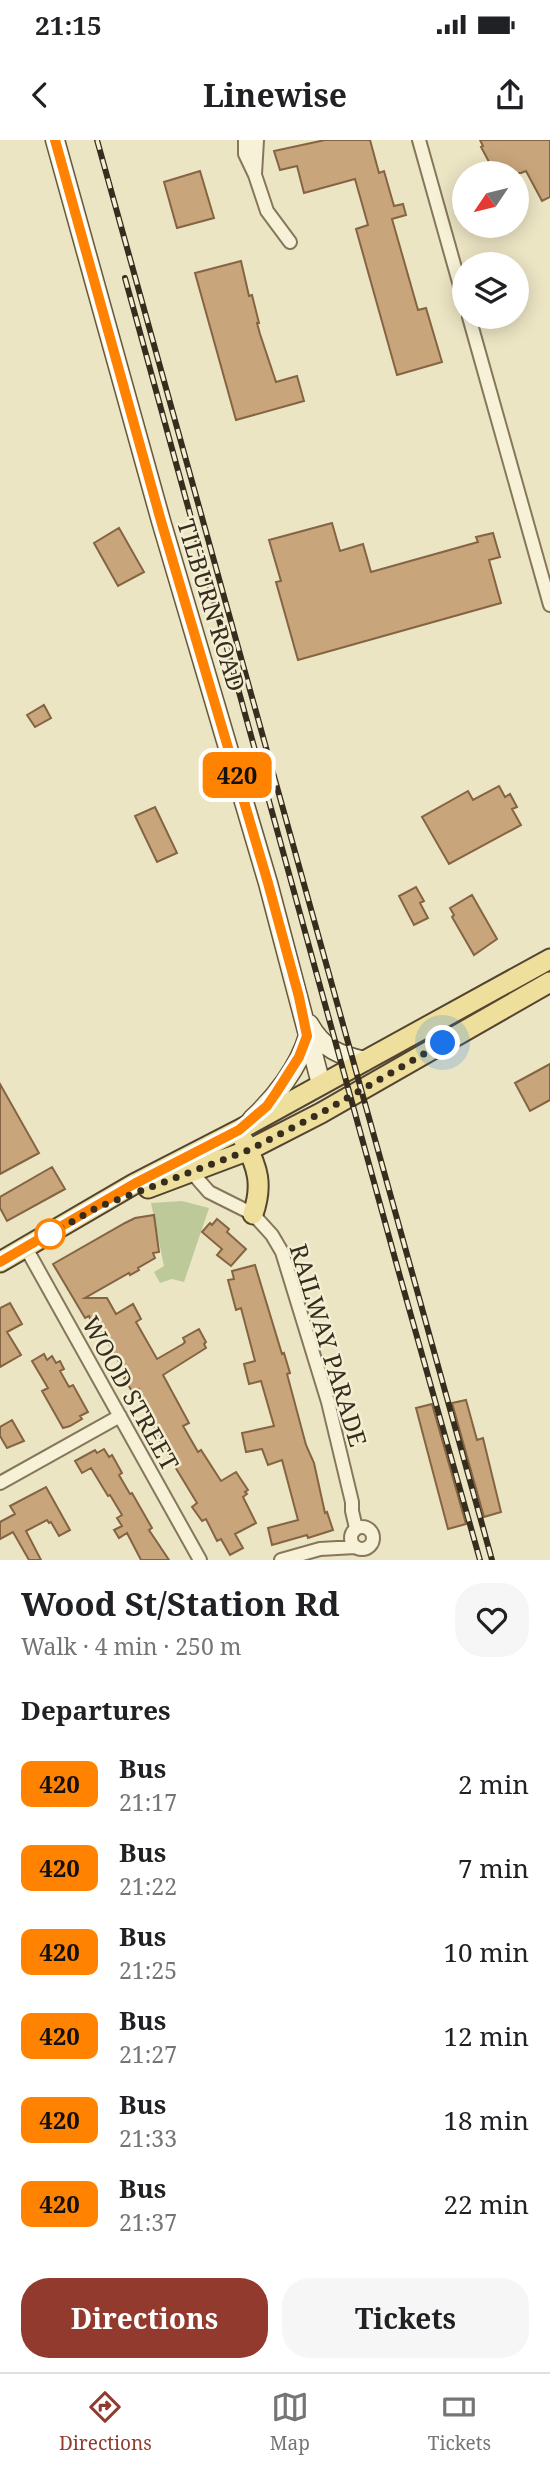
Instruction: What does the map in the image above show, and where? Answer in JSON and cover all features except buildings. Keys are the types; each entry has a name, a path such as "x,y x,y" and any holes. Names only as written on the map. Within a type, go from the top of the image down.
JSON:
{"main road":[{"path":"187,1166 239,1130 550,958"},
{"path":"0,1262 134,1184 187,1166 249,1150 321,1113 544,985 528,971"},
{"path":"321,1084 334,1094 356,1091"},
{"path":"321,1084 321,1113"},
{"path":"239,1130 249,1150 260,1189 253,1214"}],"street":[{"name":"TILBURN ROAD","path":"55,140 161,521 268,883 321,1084"},
{"path":"245,140 245,154 267,211 290,242"},
{"path":"255,175 257,140"},
{"path":"419,140 452,257"},
{"path":"472,329 550,605"},
{"path":"302,1012 319,1041 331,1050 365,1061"},
{"path":"239,1130 267,1106 299,1057 307,1036"},
{"name":"RAILWAY PARADE","path":"187,1166 209,1192 253,1214 278,1243 287,1263 328,1402 357,1531"},
{"name":"WOOD STREET","path":"26,1248 200,1560"},
{"path":"0,1483 120,1416"},
{"path":"357,1531 351,1538 364,1560"},
{"path":"281,1560 320,1549 357,1531 373,1535 370,1560"},
{"path":"320,1549 364,1549 370,1545"}],"green space":[{"path":"182,1201 209,1208 184,1282 172,1279 160,1283 154,1272 164,1266 151,1203"}],"railway":[{"path":"97,140 492,1560"},
{"path":"125,278 480,1560"}],"bus line":[{"name":"420","path":"0,1262 134,1184 239,1130 267,1106 299,1057 307,1036 268,883 161,521 55,140"}],"route":[{"path":"50,1234 98,1207 249,1150 321,1113 443,1043"}]}
